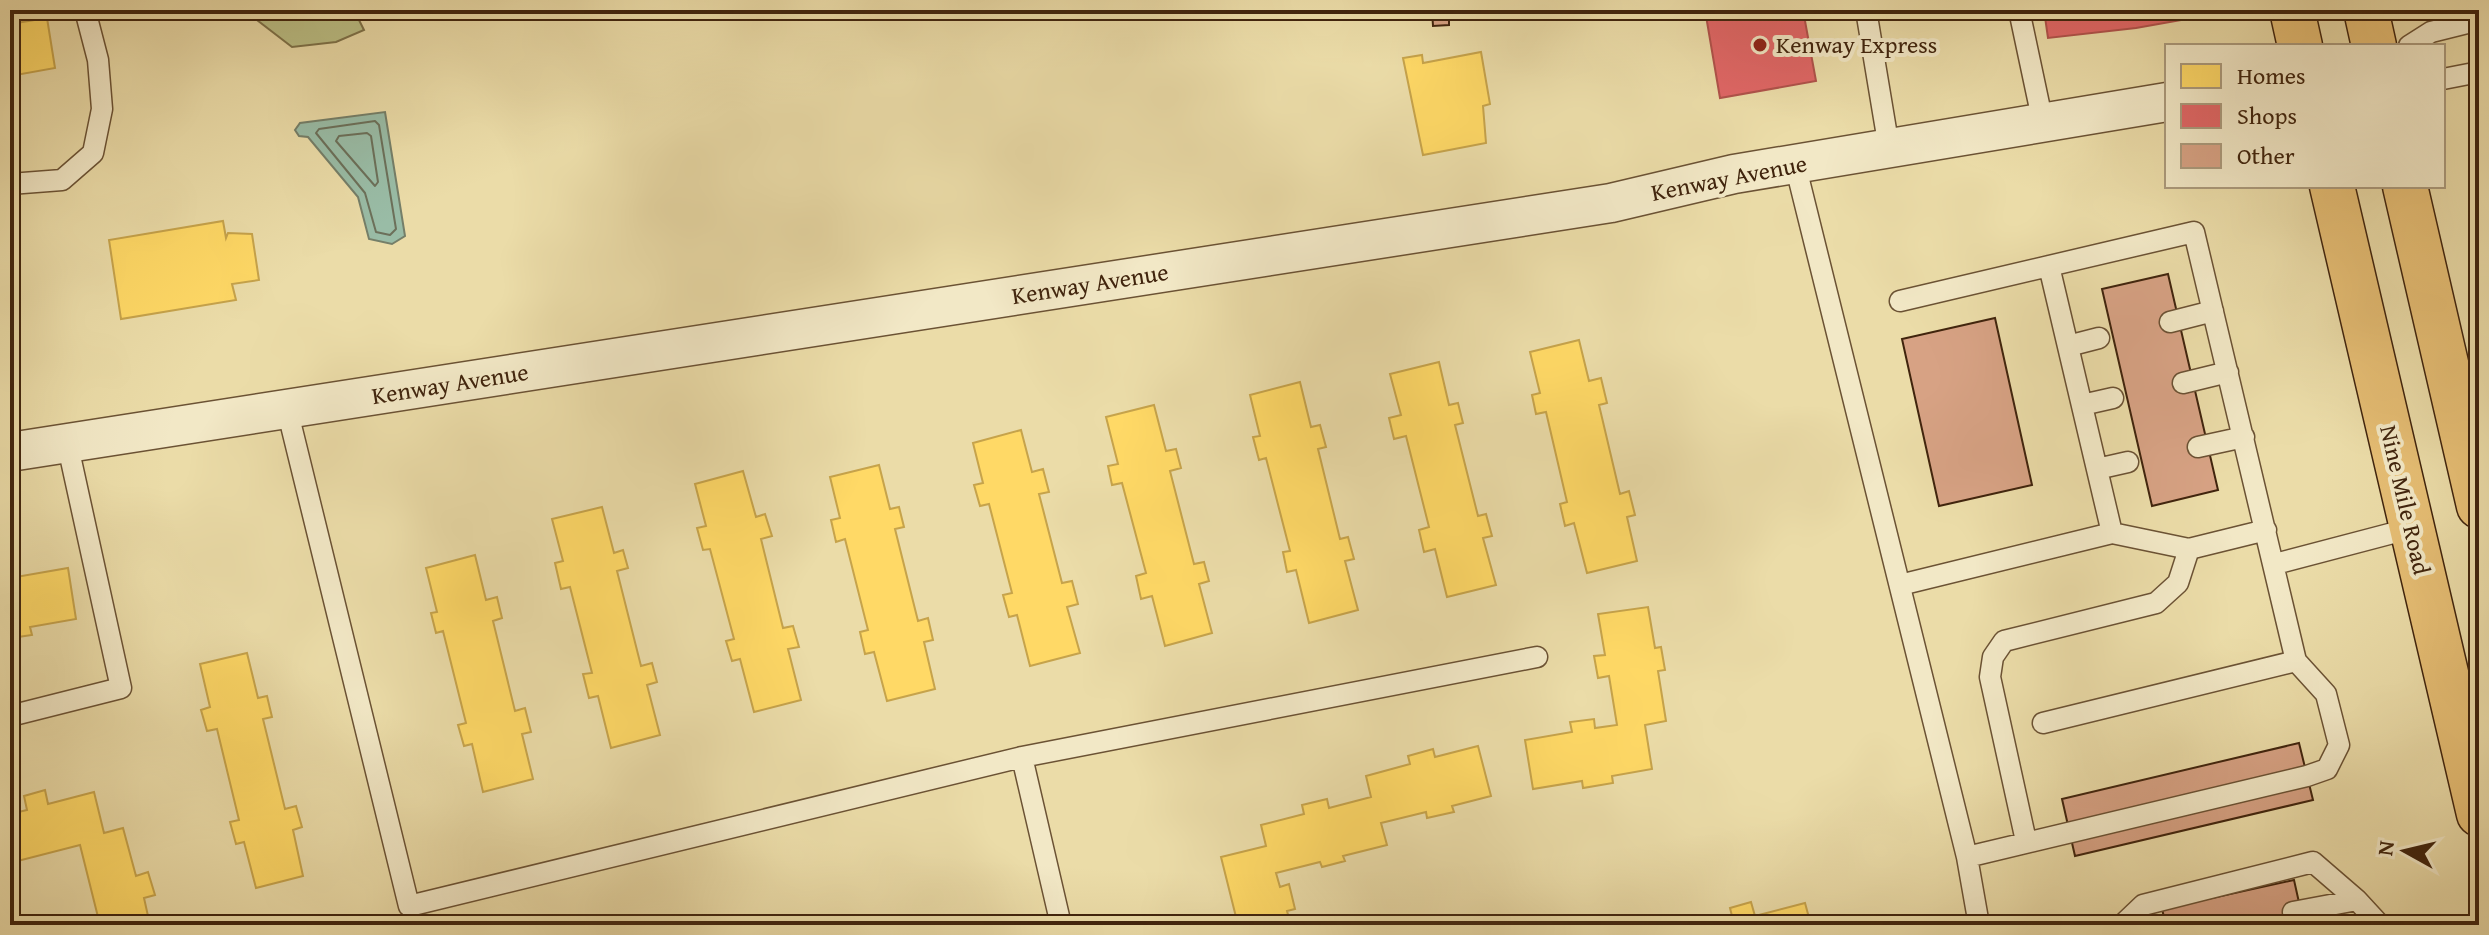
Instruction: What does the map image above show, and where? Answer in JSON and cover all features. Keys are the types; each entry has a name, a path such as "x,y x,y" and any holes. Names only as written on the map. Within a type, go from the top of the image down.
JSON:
{"main road":[{"path":"2292,10 2300,44"},
{"path":"2366,10 2374,44"},
{"name":"Nine Mile Road","path":"2332,188 2479,814"},
{"path":"2405,188 2479,506"}],"street":[{"name":"Kenway Avenue","path":"10,452 1611,203 1795,164 2165,102"}],"lane":[{"path":"10,184 62,180 93,153 102,109 98,60 85,10"},
{"path":"1866,10 1889,148"},
{"path":"2019,10 2043,123"},
{"path":"2412,44 2431,32 2479,20"},
{"path":"2445,79 2479,72"},
{"path":"1795,164 1967,857 1979,925"},
{"path":"1900,301 2194,232 2296,661 2326,694 2339,745 2327,769 1967,857"},
{"path":"2049,266 2112,533"},
{"path":"2170,322 2213,311"},
{"path":"2068,346 2099,338"},
{"path":"2183,383 2228,372"},
{"path":"2082,405 2113,398"},
{"path":"287,409 409,906 1022,757 1537,657"},
{"path":"2198,447 2244,437"},
{"path":"10,716 121,688 67,442"},
{"path":"2097,469 2128,462"},
{"path":"2275,564 2412,528"},
{"path":"1900,585 2112,533 2189,549 2266,530"},
{"path":"2026,841 1990,677 1993,657 2004,641 2156,603 2178,583 2189,549"},
{"path":"2043,723 2296,661"},
{"path":"1022,757 1061,925"},
{"path":"2122,925 2143,905 2313,862 2357,900 2380,925"},
{"path":"2293,912 2357,900"}],"green space":[{"path":"244,10 354,10 364,30 336,42 292,47"}],"water":[{"path":"385,112 405,236 392,244 369,239 358,197 308,137 299,136 295,130 300,123"}],"building: Homes":[{"path":"47,18 55,68 10,76 10,24"},
{"path":"1481,52 1490,104 1483,106 1486,143 1423,155 1403,58 1422,55 1423,63"},
{"path":"223,221 226,238 228,233 252,234 259,280 232,284 236,300 121,319 109,240"},
{"path":"1579,340 1589,381 1601,378 1607,403 1599,405 1620,494 1629,491 1635,515 1627,517 1637,561 1587,573 1574,523 1565,526 1560,504 1567,502 1546,412 1536,414 1532,395 1540,393 1530,352"},
{"path":"1439,362 1449,405 1458,403 1463,423 1455,425 1478,516 1486,514 1492,536 1483,538 1496,585 1447,597 1435,549 1424,552 1419,530 1429,527 1406,436 1394,439 1389,418 1401,415 1390,374"},
{"path":"1300,382 1311,427 1320,425 1326,447 1318,449 1340,539 1348,537 1354,559 1345,561 1358,610 1309,623 1296,570 1287,572 1283,552 1290,551 1266,458 1259,460 1253,437 1260,436 1250,395"},
{"path":"1154,405 1166,451 1176,449 1181,468 1170,471 1194,564 1204,562 1209,581 1199,584 1212,633 1165,646 1152,596 1141,599 1136,576 1146,573 1122,483 1112,485 1108,466 1118,464 1106,417"},
{"path":"1021,430 1032,472 1043,469 1049,492 1039,494 1062,583 1072,581 1078,604 1067,607 1080,653 1030,666 1017,615 1009,617 1003,595 1012,593 989,504 980,506 974,485 983,483 973,443"},
{"path":"879,465 890,509 899,507 904,527 895,529 918,621 928,618 933,640 924,642 935,689 887,701 874,652 865,654 860,632 868,630 845,539 836,542 831,520 840,518 830,477"},
{"path":"743,471 756,517 765,514 772,536 761,539 783,628 793,626 799,647 788,649 801,700 754,712 740,659 732,661 726,641 734,639 710,549 703,550 697,528 706,526 695,484"},
{"path":"602,507 614,553 623,550 628,568 617,571 641,666 652,663 657,682 647,685 660,735 611,748 598,696 589,698 583,674 592,673 570,587 561,589 555,563 563,561 552,519"},
{"path":"475,555 486,600 497,597 502,618 493,621 515,711 525,708 531,732 522,734 533,779 483,792 472,744 464,746 458,725 466,723 443,631 436,633 431,613 437,612 426,568"},
{"path":"68,568 76,619 30,627 32,635 11,638 10,578"},
{"path":"1648,607 1655,648 1661,647 1665,670 1658,671 1666,721 1645,725 1652,769 1612,776 1613,783 1583,788 1582,781 1533,789 1525,740 1572,732 1570,722 1594,719 1595,728 1617,725 1609,676 1598,678 1594,656 1605,655 1598,614"},
{"path":"247,653 258,698 267,696 272,717 263,719 285,809 296,806 302,827 293,830 303,876 256,888 244,842 236,844 230,822 239,820 217,729 207,731 201,710 210,707 200,664"},
{"path":"1478,746 1491,796 1452,806 1454,812 1427,818 1426,812 1381,823 1387,845 1343,856 1345,861 1322,867 1320,862 1276,873 1280,887 1289,884 1295,909 1287,911 1291,925 1238,925 1221,857 1266,846 1261,825 1304,814 1302,805 1327,799 1329,808 1371,797 1366,776 1410,764 1408,756 1433,749 1435,757"},
{"path":"45,790 48,804 94,792 104,833 123,828 136,876 148,872 155,895 144,898 150,925 100,925 80,845 10,863 10,814 27,810 24,796"},
{"path":"1751,902 1755,916 1805,903 1811,925 1713,925 1733,920 1730,908"},
{"path":"777,919 777,925 755,923"},
{"path":"823,919 824,925 785,925"}],"building: Shops":[{"name":"Kenway Express","path":"1705,10 1803,10 1816,81 1720,98"},
{"path":"2044,10 2221,10 2221,13 2136,28 2048,38"}],"building: Other":[{"path":"1432,10 1449,10 1449,25 1433,26"},
{"path":"2168,274 2218,490 2152,506 2102,289"},
{"path":"1995,318 2032,485 1939,506 1902,339"},
{"path":"2299,743 2313,800 2075,856 2062,799"},
{"path":"2294,880 2304,925 2166,925 2162,909"}],"place":[{"name":"Kenway Express","path":"1760,45"}]}
